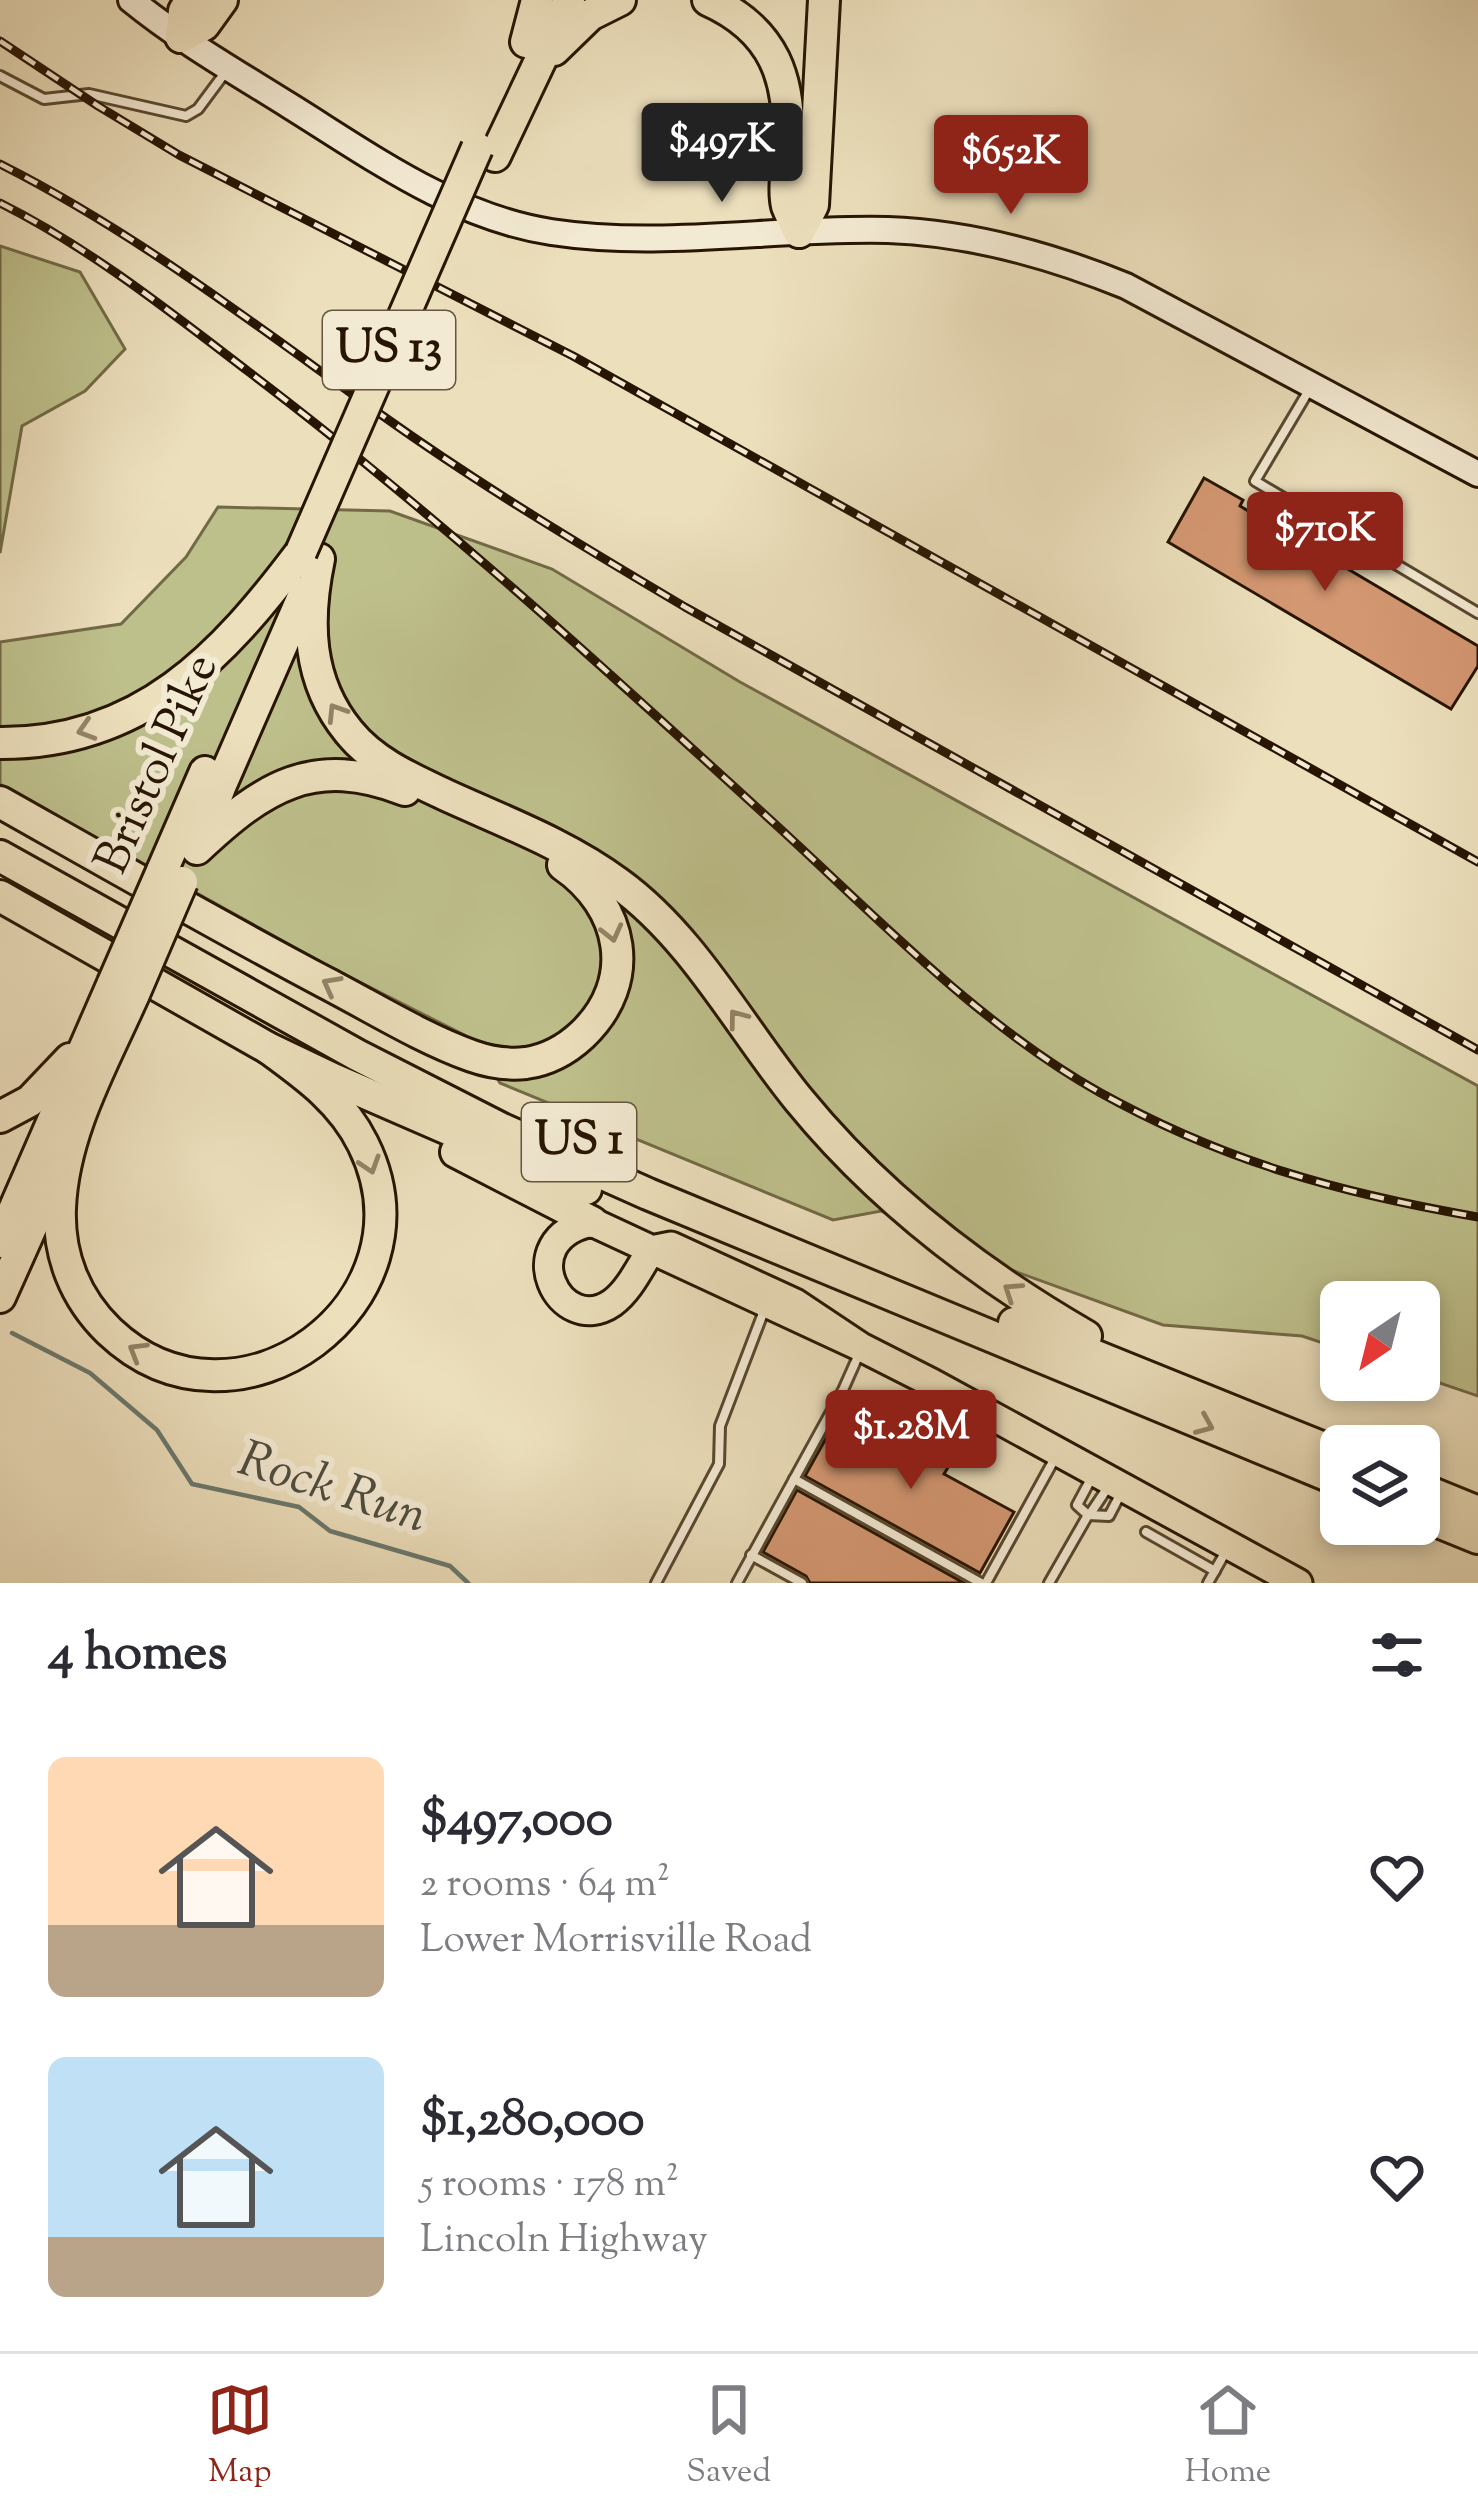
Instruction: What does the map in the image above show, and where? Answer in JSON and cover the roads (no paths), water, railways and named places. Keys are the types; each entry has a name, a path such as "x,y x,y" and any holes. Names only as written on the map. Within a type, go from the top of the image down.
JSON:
{"highway":[{"path":"182,37 190,0"},
{"path":"182,37 204,25 222,0"},
{"path":"526,43 537,0"},
{"name":"US 13","path":"172,877 197,849 310,555 547,0"},
{"name":"US 13","path":"486,152 520,100 569,0"},
{"path":"520,100 566,37 590,15 620,0"},
{"path":"708,0 744,21 777,62 788,100 787,203 799,232"},
{"path":"799,232 813,205 824,0"},
{"path":"0,743 87,730 167,693 217,653 310,555"},
{"path":"310,555 310,634 316,671 338,718 360,745 397,771 559,848 619,884 672,932 795,1095 897,1203 1030,1303 1186,1391"},
{"name":"Bristol Pike","path":"100,1014 123,988 310,555"},
{"path":"0,802 309,974 470,1055 511,1064 553,1055 586,1031 610,997 617,970 614,931 604,907 582,879 553,859 393,785 340,776 283,784 249,802 197,849"},
{"name":"US 1","path":"0,832 367,1037 511,1110 699,1193 1320,1446"},
{"name":"US 1","path":"0,856 304,1026 592,1170 1320,1472"},
{"path":"0,900 333,1079 598,1194 836,1273"},
{"name":"US 13","path":"72,1136 123,988"},
{"path":"0,1117 44,1089 100,1014"},
{"path":"0,1242 100,1014"},
{"path":"72,1136 60,1204 62,1243 71,1278 100,1322 139,1353 188,1372 227,1376 282,1362 329,1331 360,1290 374,1256 380,1219 370,1161 352,1125 317,1084 268,1048"},
{"path":"333,1079 371,1106 592,1222"},
{"path":"0,1298 72,1136"},
{"path":"1440,1497 1478,1512"},
{"path":"1440,1523 1478,1538"}],"main road":[{"path":"131,0 229,68 424,188 471,210 521,226 608,238 877,230 989,242 1035,254 1126,286 1478,474"},
{"path":"861,1347 795,1303 678,1248 651,1250 610,1305 590,1310 570,1306 551,1284 550,1254 569,1229 592,1222 651,1250 766,1305 861,1347 1298,1583"}],"lane":[{"path":"0,76 44,99 89,94 186,116 198,109 229,68"},
{"path":"1312,385 1255,481 1478,613"},
{"path":"656,1583 718,1464 720,1426 766,1305"},
{"path":"737,1583 844,1390 861,1347"},
{"path":"794,1479 984,1583 1059,1450"},
{"path":"1111,1479 1109,1516 1088,1515 1077,1505 1111,1479"},
{"path":"1048,1583 1111,1479"},
{"path":"1146,1532 1215,1571"},
{"path":"1208,1583 1229,1545"},
{"path":"751,1555 802,1583"}],"waterway":[{"name":"Rock Run","path":"12,1333 90,1373 157,1430 192,1484 299,1507 330,1531 450,1566 468,1583"}],"railway":[{"path":"0,41 179,155 573,356 1478,862"},
{"path":"0,164 148,251 420,442 608,561 1478,1050"},
{"path":"0,203 128,282 385,480 582,649 970,1002 1054,1065 1145,1116 1237,1156 1330,1185 1478,1217"}]}
